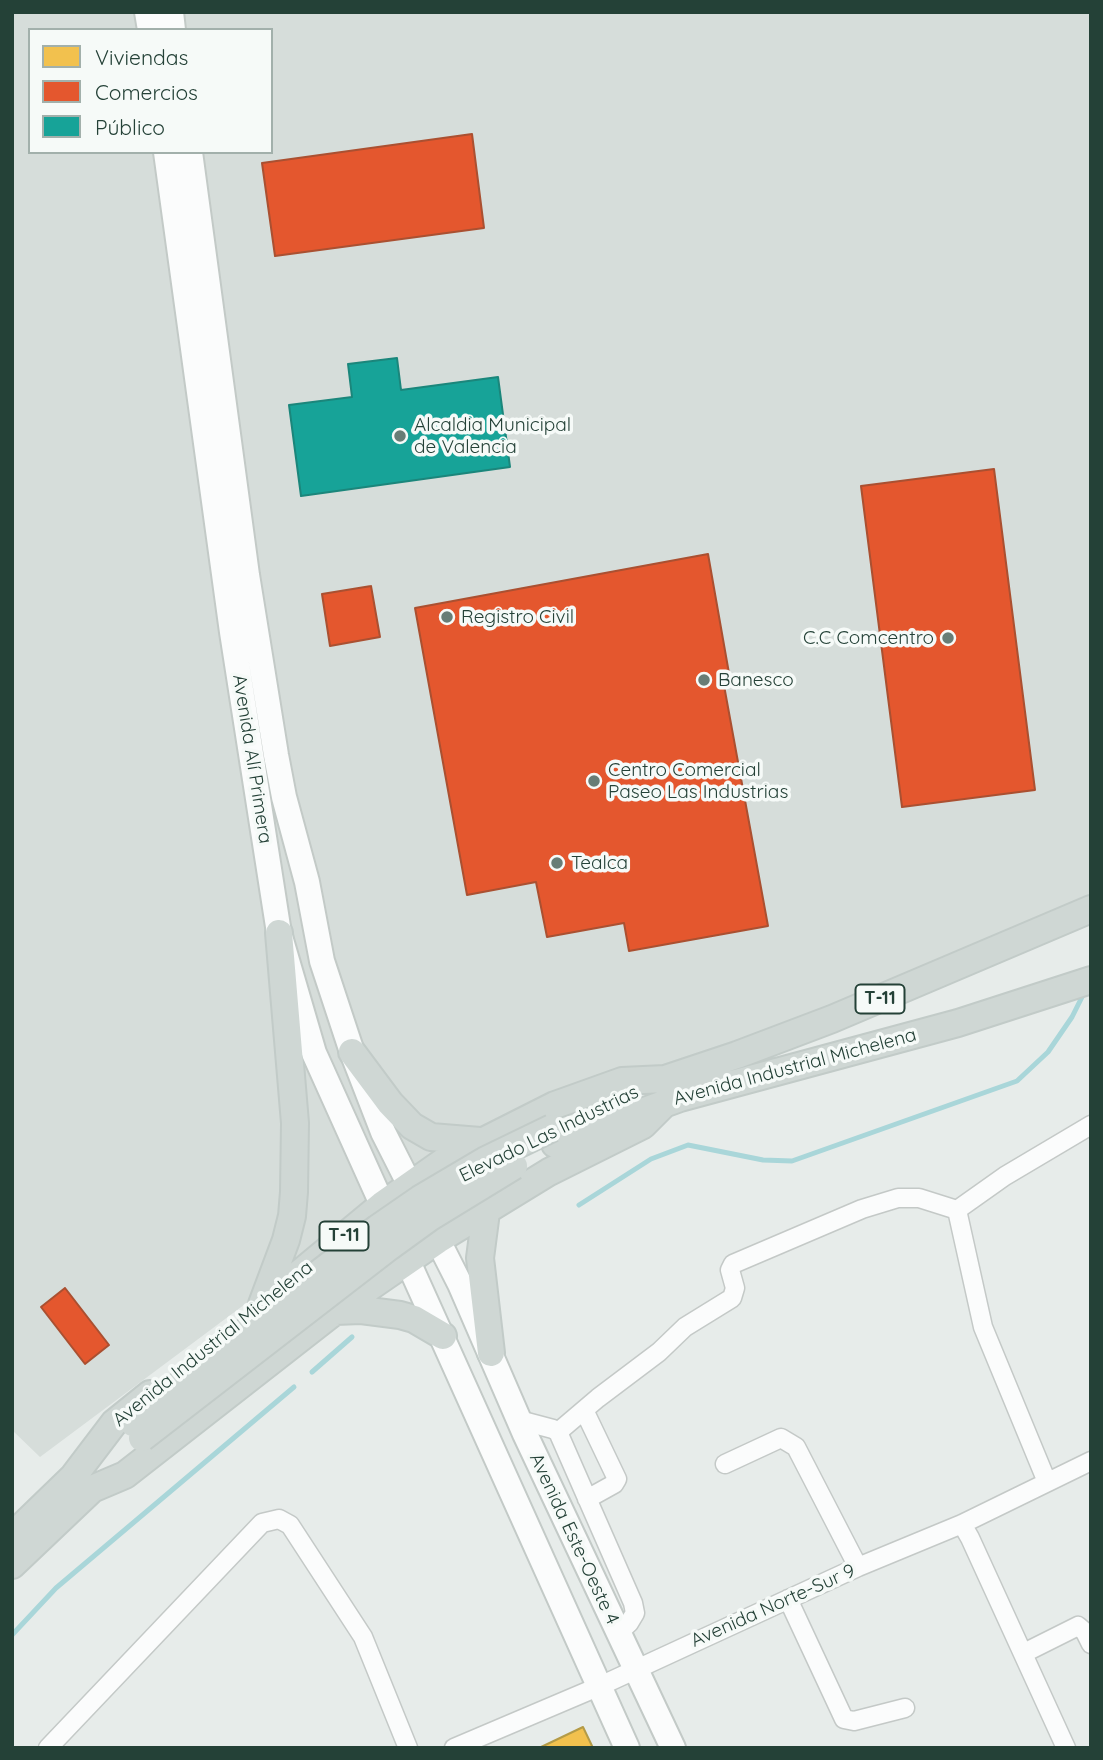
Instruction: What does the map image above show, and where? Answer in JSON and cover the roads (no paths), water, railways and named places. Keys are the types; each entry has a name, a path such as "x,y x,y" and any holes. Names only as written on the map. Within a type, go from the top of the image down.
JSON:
{"main road":[{"name":"Avenida Alí Primera","path":"166,154 232,632 279,933 314,1053 627,1748"},
{"name":"Avenida Alí Primera","path":"190,154 253,614 284,797 307,882 322,961 352,1052 383,1132 480,1328"},
{"path":"257,789 272,809 298,874 307,882"},
{"name":"Avenida Industrial Michelena","path":"12,1536 82,1483 125,1475 335,1311 438,1240 549,1172 643,1125 665,1091 737,1055 832,1019 1091,909"},
{"name":"T-11","path":"262,1304 286,1240 294,1192 295,1123 279,933"},
{"name":"Avenida Industrial Michelena","path":"12,1565 82,1483 114,1423 382,1205 446,1160 481,1141 555,1105 622,1081 665,1091 736,1081 958,1023 1091,980"},
{"path":"352,1052 390,1103 412,1126 431,1137 481,1141"},
{"name":"Elevado Las Industrias","path":"82,1483 131,1436 299,1288 420,1199 486,1160 665,1091"},
{"path":"486,1212 480,1258 491,1353"},
{"path":"335,1311 392,1313 414,1319 443,1336"},
{"name":"Avenida Este-Oeste 4","path":"480,1328 519,1420 673,1748"}],"street":[{"path":"957,1209 1005,1176 1091,1125"},
{"path":"558,1432 659,1352 685,1327 732,1298 735,1289 730,1270 733,1264 862,1209 898,1198 919,1198 957,1209"},
{"path":"957,1209 983,1327 1047,1482"},
{"path":"584,1410 617,1479 614,1484 587,1499"},
{"path":"519,1420 558,1432 633,1603 635,1613 618,1633"},
{"path":"725,1464 781,1438 796,1447 858,1567"},
{"name":"Avenida Norte-Sur 9","path":"454,1748 600,1686 858,1567 962,1524 1091,1461"},
{"path":"48,1748 262,1523 279,1520 290,1525 363,1637 408,1748"},
{"path":"962,1524 1066,1748"},
{"path":"788,1599 844,1719 854,1721 905,1708"},
{"path":"1024,1653 1078,1626 1085,1632 1091,1644"}],"waterway":[{"path":"579,1205 651,1159 688,1145 763,1160 792,1161 1017,1081 1048,1052 1072,1017 1084,993"},
{"path":"312,1372 352,1337"},
{"path":"12,1635 56,1588 294,1387"}],"place":[{"name":"Alcaldia Municipal de Valencia","path":"400,436"},
{"name":"Registro Civil","path":"447,617"},
{"name":"C.C Comcentro","path":"948,638"},
{"name":"Banesco","path":"704,680"},
{"name":"Centro Comercial Paseo Las Industrias","path":"594,781"},
{"name":"Tealca","path":"557,863"}]}
